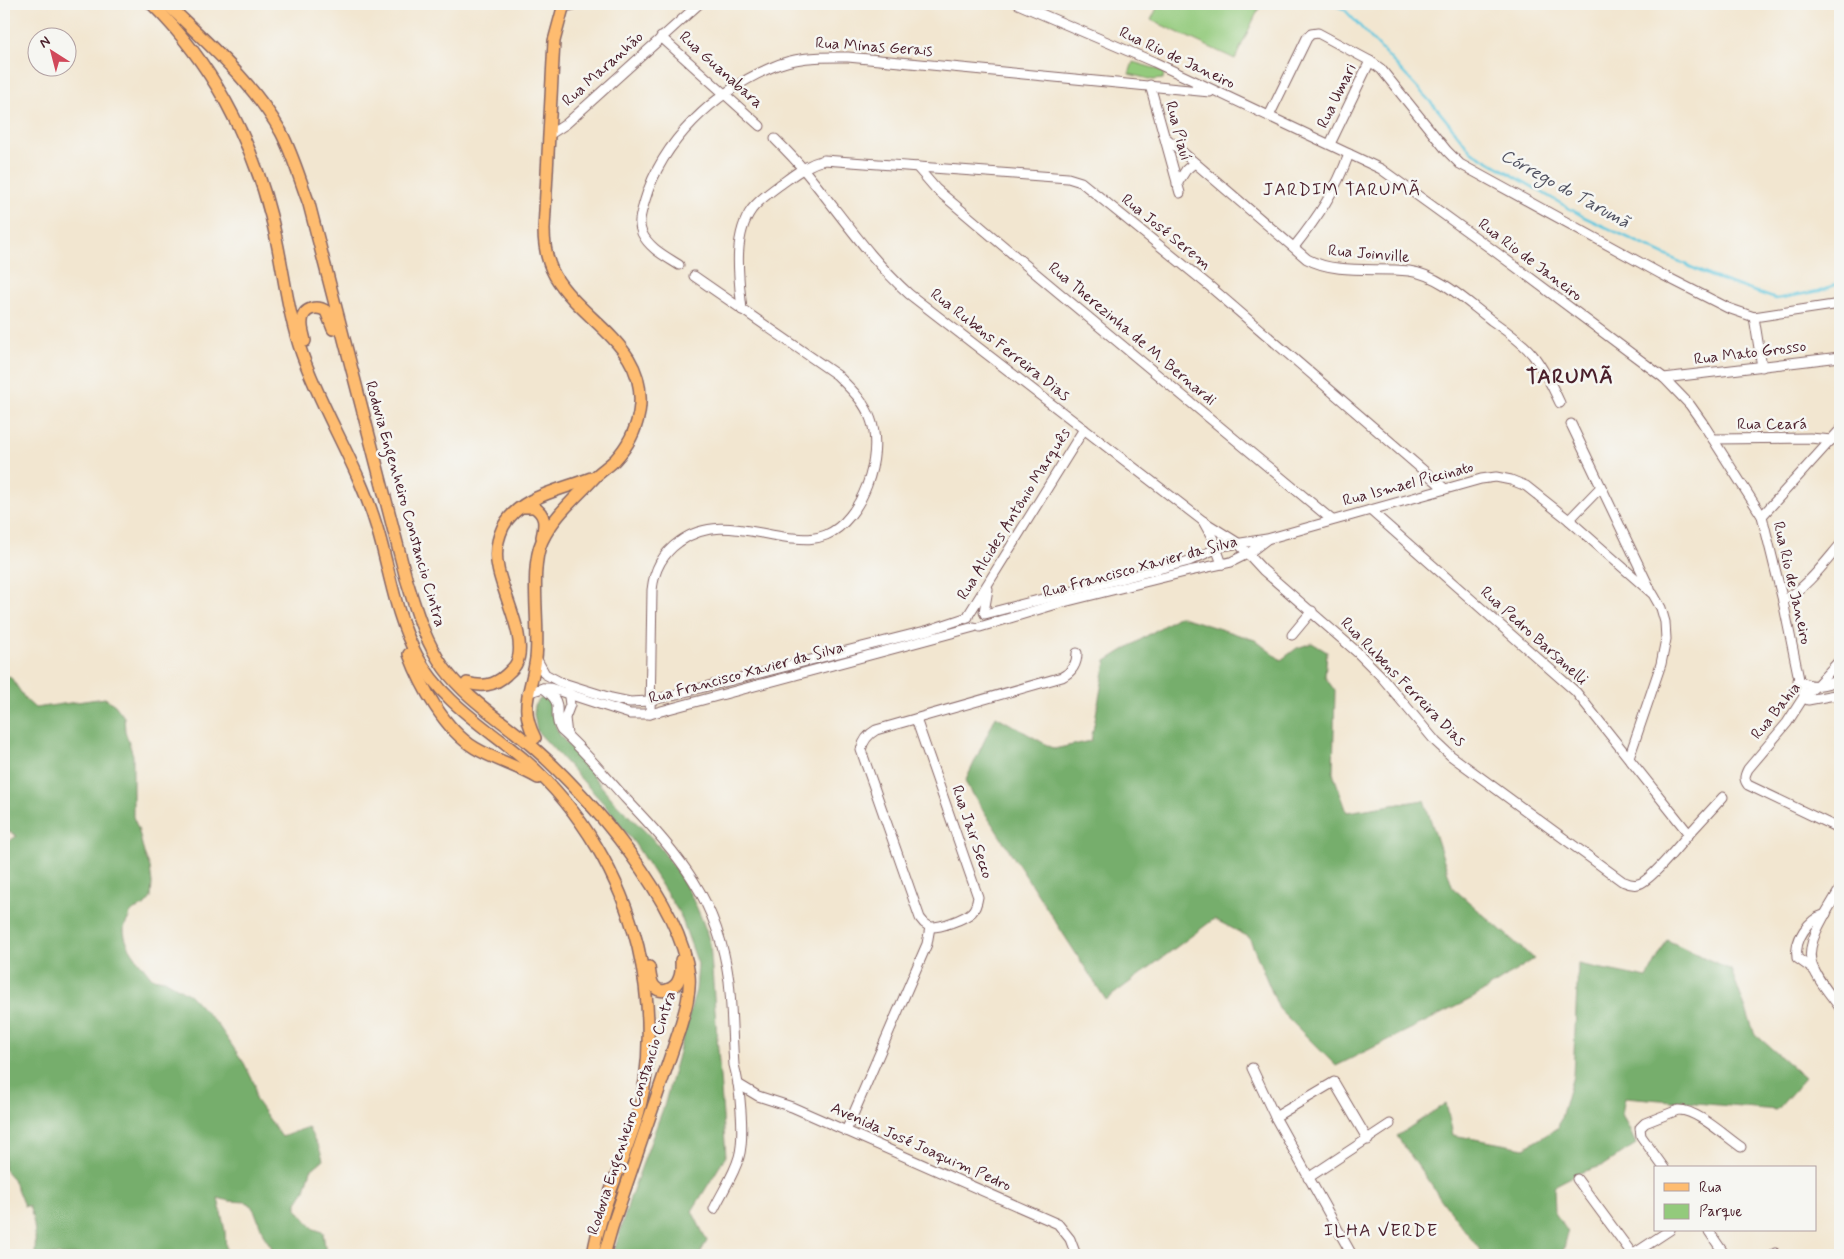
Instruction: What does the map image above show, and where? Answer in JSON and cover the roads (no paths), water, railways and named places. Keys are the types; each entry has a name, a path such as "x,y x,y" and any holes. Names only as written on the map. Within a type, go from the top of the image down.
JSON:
{"main road":[{"name":"Rodovia Engenheiro Constancio Cintra","path":"152,4 167,18 200,61 228,104 259,174 272,218 290,310 301,351 312,380 369,504 377,528 399,617 406,632 426,670 459,709 525,760 552,786 570,807 593,839 613,875 623,899 637,944 642,969 647,1006 646,1064 637,1118 599,1228 593,1255"},
{"name":"Rodovia Engenheiro Constancio Cintra","path":"167,4 254,92 281,133 309,204 384,495 420,623 426,638 445,669 458,684 567,778 609,827 650,884 679,936 689,977 686,1007 604,1255"},
{"path":"542,541 567,504 588,486 595,476 616,459 632,435 638,415 640,398 639,386 631,365 618,344 566,291 555,276 544,244 554,41 563,6"},
{"path":"384,495 373,472 329,315 324,309 313,308 306,312 302,322 310,357 325,394 369,487 382,524 409,624 426,660 459,709"},
{"path":"467,683 478,686 492,684 503,678 516,666 519,657 520,647 517,632 498,568 498,538 504,525 514,513 535,499 595,476"},
{"path":"522,507 534,507 542,514 544,520 537,565 536,658 527,693 526,712 529,727 535,738"},
{"path":"392,523 407,561 428,629 458,675 535,738 590,795 601,810 609,827 656,904 674,941 680,957 681,968 679,981 670,989 661,990 654,986 634,911 625,888 604,847 570,799 534,775 475,748 464,740 426,692 409,654 406,632"}],"street":[{"path":"563,6 578,4"},
{"name":"Rua Maranhão","path":"549,135 566,124 699,4"},
{"name":"Rua Rio de Janeiro","path":"1018,4 1154,62 1381,169 1664,378 1690,404 1762,516 1783,601 1798,680 1805,695"},
{"path":"1269,116 1307,38 1311,34 1318,33 1370,61 1380,69 1442,145 1460,164 1661,274 1728,308 1754,317 1840,304"},
{"name":"Rua Guanabara","path":"661,38 760,126"},
{"name":"Rua Minas Gerais","path":"678,265 652,247 641,231 639,220 649,187 664,159 680,135 697,117 725,94 770,68 790,61 813,56 848,58 1150,85 1218,93"},
{"name":"Rua Umari","path":"1330,144 1370,61"},
{"name":"Rua Piauí","path":"1150,85 1179,189 1186,170 1194,163"},
{"name":"Rua Joinville","path":"1166,138 1307,258 1318,265 1337,268 1411,271 1428,277 1451,290 1520,342 1532,354 1547,375 1560,404"},
{"path":"775,139 803,168"},
{"path":"1294,247 1317,217 1339,180 1349,154"},
{"name":"Rua José Serem","path":"742,310 739,255 741,238 747,218 763,197 803,168 814,163 824,160 1068,178 1081,182 1207,284 1445,489"},
{"name":"Rua Therezinha de M. Bernardi","path":"918,167 936,189 1032,271 1332,520"},
{"name":"Rua Rubens Ferreira Dias","path":"803,168 864,248 887,274 910,294 1203,521 1238,542 1263,570 1357,652 1380,675 1436,742 1450,755 1622,881 1630,884 1638,884 1647,879 1689,834"},
{"path":"650,714 652,590 654,579 664,556 673,546 687,536 701,531 724,527 809,540 826,535 840,527 856,507 865,491 872,464 875,437 872,421 864,405 838,375 694,276"},
{"path":"1754,317 1762,366"},
{"name":"Rua Mato Grosso","path":"1664,378 1840,357"},
{"path":"1571,424 1652,594"},
{"name":"Rua Alcides Antônio Marquês","path":"968,616 1084,429"},
{"path":"1762,516 1840,430"},
{"name":"Rua Ceará","path":"1713,439 1810,438 1832,440"},
{"name":"Rua Ismael Piccinato","path":"1238,542 1266,540 1480,479 1496,477 1526,486 1569,520 1652,594 1661,608 1665,622 1666,639 1661,664 1629,758"},
{"path":"1569,520 1600,488"},
{"name":"Rua Pedro Barsanelli","path":"1370,510 1576,692 1689,834"},
{"path":"1203,521 1213,538 1222,564"},
{"name":"Rua Ismael Piccinato","path":"1249,553 1266,540"},
{"name":"Rua Francisco Xavier da Silva","path":"984,613 1189,561 1222,546 1238,542"},
{"path":"1783,601 1795,594 1806,584 1840,545"},
{"name":"Rua Francisco Xavier da Silva","path":"542,688 550,688 630,714 650,714 1070,601 1222,564 1249,553"},
{"name":"Rua Rubens Ferreira Dias","path":"1240,558 1263,570"},
{"path":"984,613 975,610 968,616 969,624 977,627 985,623 984,613 988,584"},
{"path":"1003,608 1006,619"},
{"path":"1292,635 1312,612"},
{"name":"Rua Francisco Xavier da Silva","path":"536,658 545,674 566,684 630,702 649,701 928,630 968,616"},
{"path":"846,1131 926,944 930,927 924,924 920,918 861,750 864,740 871,733 1062,677 1069,673 1074,666 1077,653"},
{"path":"1805,695 1811,701 1839,694 1840,660"},
{"name":"Rua Bahia","path":"1840,660 1805,695 1787,723 1748,768 1745,775 1748,785 1840,829"},
{"path":"1798,680 1808,686 1838,681"},
{"path":"566,684 570,705 565,718 567,735"},
{"path":"527,693 542,688 555,698 558,726 669,846 685,866 703,896 716,930 729,983 741,1142 739,1156 714,1209"},
{"path":"570,705 587,700"},
{"name":"Rua Jair Secco","path":"916,719 978,897 975,908 967,916 938,927 930,927"},
{"path":"1689,834 1723,797"},
{"path":"1840,889 1810,949 1810,960 1814,970 1840,1008"},
{"path":"1814,970 1797,958 1796,950 1803,933 1812,920 1826,914"},
{"path":"1252,1068 1275,1117 1352,1255"},
{"path":"1275,1117 1334,1082 1368,1140"},
{"name":"Avenida José Joaquim Pedro","path":"738,1084 758,1096 792,1107 1058,1224 1070,1239 1076,1255"},
{"path":"1663,1166 1641,1136 1640,1128 1645,1123 1678,1110 1684,1110 1695,1115 1741,1146"},
{"path":"1308,1178 1390,1124"},
{"path":"1578,1179 1632,1255 1667,1232"},
{"path":"1709,1232 1725,1255"}],"waterway":[{"name":"Córrego do Tarumã","path":"1331,4 1344,9 1438,110 1471,151 1584,217 1710,276 1776,299 1819,291 1840,283"}],"district":[{"name":"JARDIM TARUMÃ","path":"1342,190"},
{"name":"TARUMÃ","path":"1570,377"},
{"name":"ILHA VERDE","path":"1381,1231"}]}
